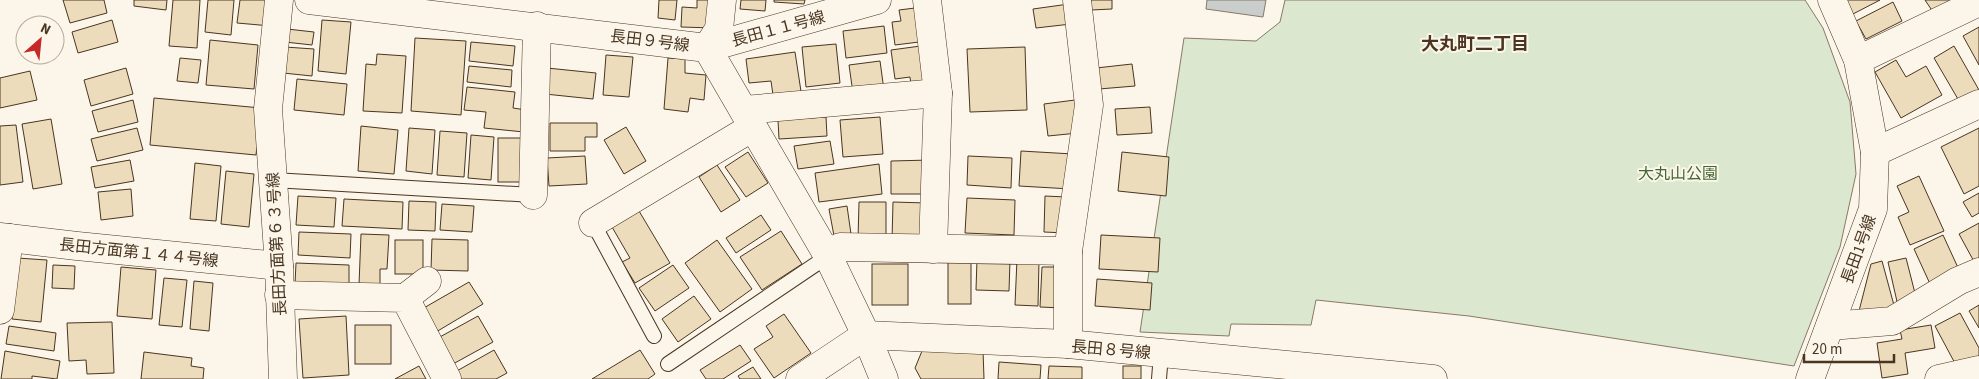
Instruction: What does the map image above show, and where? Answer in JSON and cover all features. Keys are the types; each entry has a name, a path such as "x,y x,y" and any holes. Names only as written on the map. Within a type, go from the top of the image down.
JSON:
{"street":[{"name":"長田方面第６３号線","path":"279,0 268,110 279,266 278,295 283,379"},
{"name":"長田９号線","path":"310,0 707,48 828,256 866,335 884,379"},
{"path":"707,48 719,29 722,0"},
{"name":"長田１１号線","path":"707,48 877,0"},
{"path":"927,0 938,93 933,249"},
{"path":"1068,344 1068,251 1089,105 1077,0"},
{"name":"長田1号線","path":"1810,379 1873,209 1875,152 1858,60 1832,0"},
{"path":"1858,60 1979,2"},
{"path":"533,195 536,26"},
{"path":"593,223 748,118 938,93"},
{"path":"1875,152 1979,104"},
{"path":"0,310 4,237"},
{"name":"長田方面第１４４号線","path":"4,237 279,266"},
{"path":"828,256 840,246 1068,251"},
{"path":"1830,326 1892,321 1958,281 1979,272"},
{"path":"278,295 405,298 427,281"},
{"path":"405,298 447,379"},
{"path":"800,379 866,335"},
{"name":"長田８号線","path":"866,335 1068,344 1160,366 1433,379"},
{"path":"1939,379 1979,370"}],"lane":[{"path":"272,180 533,195"},
{"path":"593,223 654,336"},
{"path":"668,364 828,256"}],"green space":[{"name":"大丸山公園","path":"1285,0 1805,0 1823,28 1850,102 1856,174 1840,247 1794,366 1469,316 1316,300 1311,325 1231,324 1229,336 1140,332 1184,38 1256,41 1280,22"}],"shaded area":[{"path":"1207,0 1266,0 1263,17 1206,9"}],"building":[{"path":"63,0 104,0 107,13 70,23"},
{"path":"134,0 167,0 166,10 134,6"},
{"path":"173,0 200,0 197,48 169,46"},
{"path":"208,0 234,0 231,35 205,32"},
{"path":"240,0 274,0 271,26 237,23"},
{"path":"659,0 677,0 675,20 658,18"},
{"path":"697,0 715,0 714,28 681,27 682,7 697,8"},
{"path":"741,0 766,0 765,11 740,9"},
{"path":"774,0 805,0 804,4 774,2"},
{"path":"1091,0 1112,0 1112,9 1091,10"},
{"path":"1845,0 1880,0 1853,14"},
{"path":"1925,0 1951,0 1955,6 1937,18"},
{"path":"1893,2 1902,21 1866,39 1856,21"},
{"path":"1069,4 1071,24 1036,28 1033,9"},
{"path":"923,7 927,41 895,45 892,22 901,21 899,10"},
{"path":"112,20 118,42 78,53 72,32"},
{"path":"322,20 351,22 346,74 318,71"},
{"path":"884,26 887,53 846,58 843,31"},
{"path":"1979,27 1979,65 1963,36"},
{"path":"287,29 314,32 312,45 285,42"},
{"path":"415,38 466,41 461,115 411,111"},
{"path":"210,40 258,45 254,89 206,85"},
{"path":"471,42 515,46 513,66 469,61"},
{"path":"836,44 840,83 806,87 802,47"},
{"path":"928,45 933,82 911,85 910,77 895,79 891,50"},
{"path":"1954,46 1979,90 1979,96 1962,106 1934,58"},
{"path":"285,47 314,49 312,76 283,73"},
{"path":"1025,47 1027,110 970,112 967,49"},
{"path":"795,52 802,98 774,102 771,81 749,83 746,59"},
{"path":"377,54 406,56 402,113 363,111 366,64 376,65"},
{"path":"606,55 633,57 629,97 603,95"},
{"path":"180,58 201,60 198,83 177,81"},
{"path":"668,58 685,59 685,73 706,75 704,100 690,98 688,112 664,109"},
{"path":"1896,60 1906,77 1926,66 1942,95 1901,118 1875,72"},
{"path":"880,61 884,90 853,93 849,65"},
{"path":"1132,64 1135,86 1099,89 1096,68"},
{"path":"469,66 512,70 511,87 467,82"},
{"path":"126,68 133,94 91,106 84,80"},
{"path":"547,68 596,73 593,99 545,94"},
{"path":"30,71 37,100 0,108 0,78"},
{"path":"297,79 347,84 344,115 294,110"},
{"path":"467,87 515,92 513,108 526,110 524,132 484,128 486,112 464,110"},
{"path":"154,98 261,108 256,155 150,145"},
{"path":"133,100 138,122 98,132 92,111"},
{"path":"1075,100 1078,133 1048,136 1044,104"},
{"path":"1150,107 1152,133 1117,135 1115,109"},
{"path":"826,117 827,136 779,139 778,120"},
{"path":"880,117 883,154 843,157 840,120"},
{"path":"51,119 62,184 33,189 22,124"},
{"path":"550,123 597,123 597,137 585,137 585,151 550,151"},
{"path":"16,125 23,182 0,185 0,126"},
{"path":"361,126 398,130 394,174 358,171"},
{"path":"626,127 646,161 624,174 604,140"},
{"path":"137,128 143,150 97,161 91,139"},
{"path":"409,128 435,130 432,174 406,171"},
{"path":"1979,128 1979,186 1964,194 1941,147"},
{"path":"440,131 467,133 464,177 437,175"},
{"path":"471,135 494,137 491,180 468,178"},
{"path":"498,138 522,138 522,182 498,182"},
{"path":"830,141 834,164 798,169 794,146"},
{"path":"1021,151 1073,154 1071,189 1019,186"},
{"path":"748,152 768,183 746,197 725,167"},
{"path":"1122,152 1169,157 1166,196 1118,191"},
{"path":"585,156 587,184 549,186 547,158"},
{"path":"968,156 1012,158 1011,188 967,185"},
{"path":"130,160 134,181 95,188 91,167"},
{"path":"931,160 931,194 891,194 891,161"},
{"path":"195,163 221,166 216,221 190,219"},
{"path":"879,164 882,194 819,202 815,173"},
{"path":"717,165 740,200 721,212 699,177"},
{"path":"226,171 254,174 249,227 221,224"},
{"path":"1919,176 1944,231 1910,245 1898,217 1909,212 1897,186"},
{"path":"131,189 133,216 101,220 98,192"},
{"path":"1979,193 1979,213 1972,217 1963,202"},
{"path":"298,196 336,198 334,227 296,225"},
{"path":"1045,196 1066,197 1066,233 1044,232"},
{"path":"967,198 1015,200 1014,235 965,233"},
{"path":"344,199 403,202 402,229 342,226"},
{"path":"409,201 436,202 435,231 408,230"},
{"path":"859,202 886,202 886,242 858,240"},
{"path":"893,202 927,203 925,241 892,240"},
{"path":"442,204 474,206 472,232 440,230"},
{"path":"847,206 851,234 834,236 829,209"},
{"path":"639,211 670,263 635,283 622,262 630,258 612,227"},
{"path":"761,215 771,230 736,253 726,238"},
{"path":"1979,223 1979,266 1977,267 1959,234"},
{"path":"781,231 802,264 762,290 740,257"},
{"path":"299,232 351,234 350,258 298,255"},
{"path":"361,234 389,235 387,269 380,269 380,286 359,285"},
{"path":"1101,235 1160,238 1158,272 1099,269"},
{"path":"1943,235 1960,272 1931,286 1914,249"},
{"path":"432,239 468,240 468,271 431,270"},
{"path":"395,240 423,240 423,274 395,274"},
{"path":"717,240 752,289 720,312 685,263"},
{"path":"17,258 47,260 41,322 12,319"},
{"path":"1906,258 1917,301 1898,306 1888,262"},
{"path":"977,259 1010,260 1009,291 976,290"},
{"path":"1017,259 1039,260 1038,306 1015,305"},
{"path":"948,260 971,260 971,304 948,304"},
{"path":"1882,261 1895,309 1859,311 1871,264"},
{"path":"296,263 349,265 349,286 295,284"},
{"path":"872,264 908,264 908,305 872,305"},
{"path":"53,265 75,266 74,289 52,288"},
{"path":"673,265 689,288 655,311 639,288"},
{"path":"121,267 156,270 152,319 117,316"},
{"path":"1042,267 1063,267 1062,308 1040,307"},
{"path":"164,278 187,280 182,327 159,325"},
{"path":"1097,279 1152,283 1150,310 1095,306"},
{"path":"194,281 213,283 209,331 190,329"},
{"path":"469,282 483,304 436,332 422,309"},
{"path":"694,296 711,319 678,342 662,319"},
{"path":"1979,305 1979,328 1969,311"},
{"path":"1960,313 1979,348 1979,358 1958,369 1935,326"},
{"path":"784,314 811,353 774,378 754,349 773,337 766,326"},
{"path":"346,316 349,375 303,378 299,319"},
{"path":"478,316 493,342 453,364 438,338"},
{"path":"112,322 114,373 87,374 86,360 69,361 67,323"},
{"path":"355,325 391,325 391,364 355,364"},
{"path":"1931,325 1935,348 1905,353 1908,374 1882,378 1877,343 1902,339 1900,330"},
{"path":"9,326 56,333 54,351 6,344"},
{"path":"740,345 751,361 723,379 706,379 700,370"},
{"path":"494,350 507,373 496,379 459,379 455,372"},
{"path":"640,350 655,374 648,379 592,379"},
{"path":"983,350 984,379 921,379 915,368 922,351"},
{"path":"5,351 60,361 57,379 32,376 32,379 1,379"},
{"path":"144,352 192,358 191,366 204,368 203,379 141,379"},
{"path":"999,362 1041,365 1040,379 998,379"},
{"path":"419,366 426,379 395,379"},
{"path":"1049,366 1082,367 1082,379 1048,379"},
{"path":"1123,366 1141,366 1141,379 1123,379"},
{"path":"753,367 761,379 740,379 738,376"}],"district":[{"name":"大丸町二丁目","path":"1475,44"}]}
